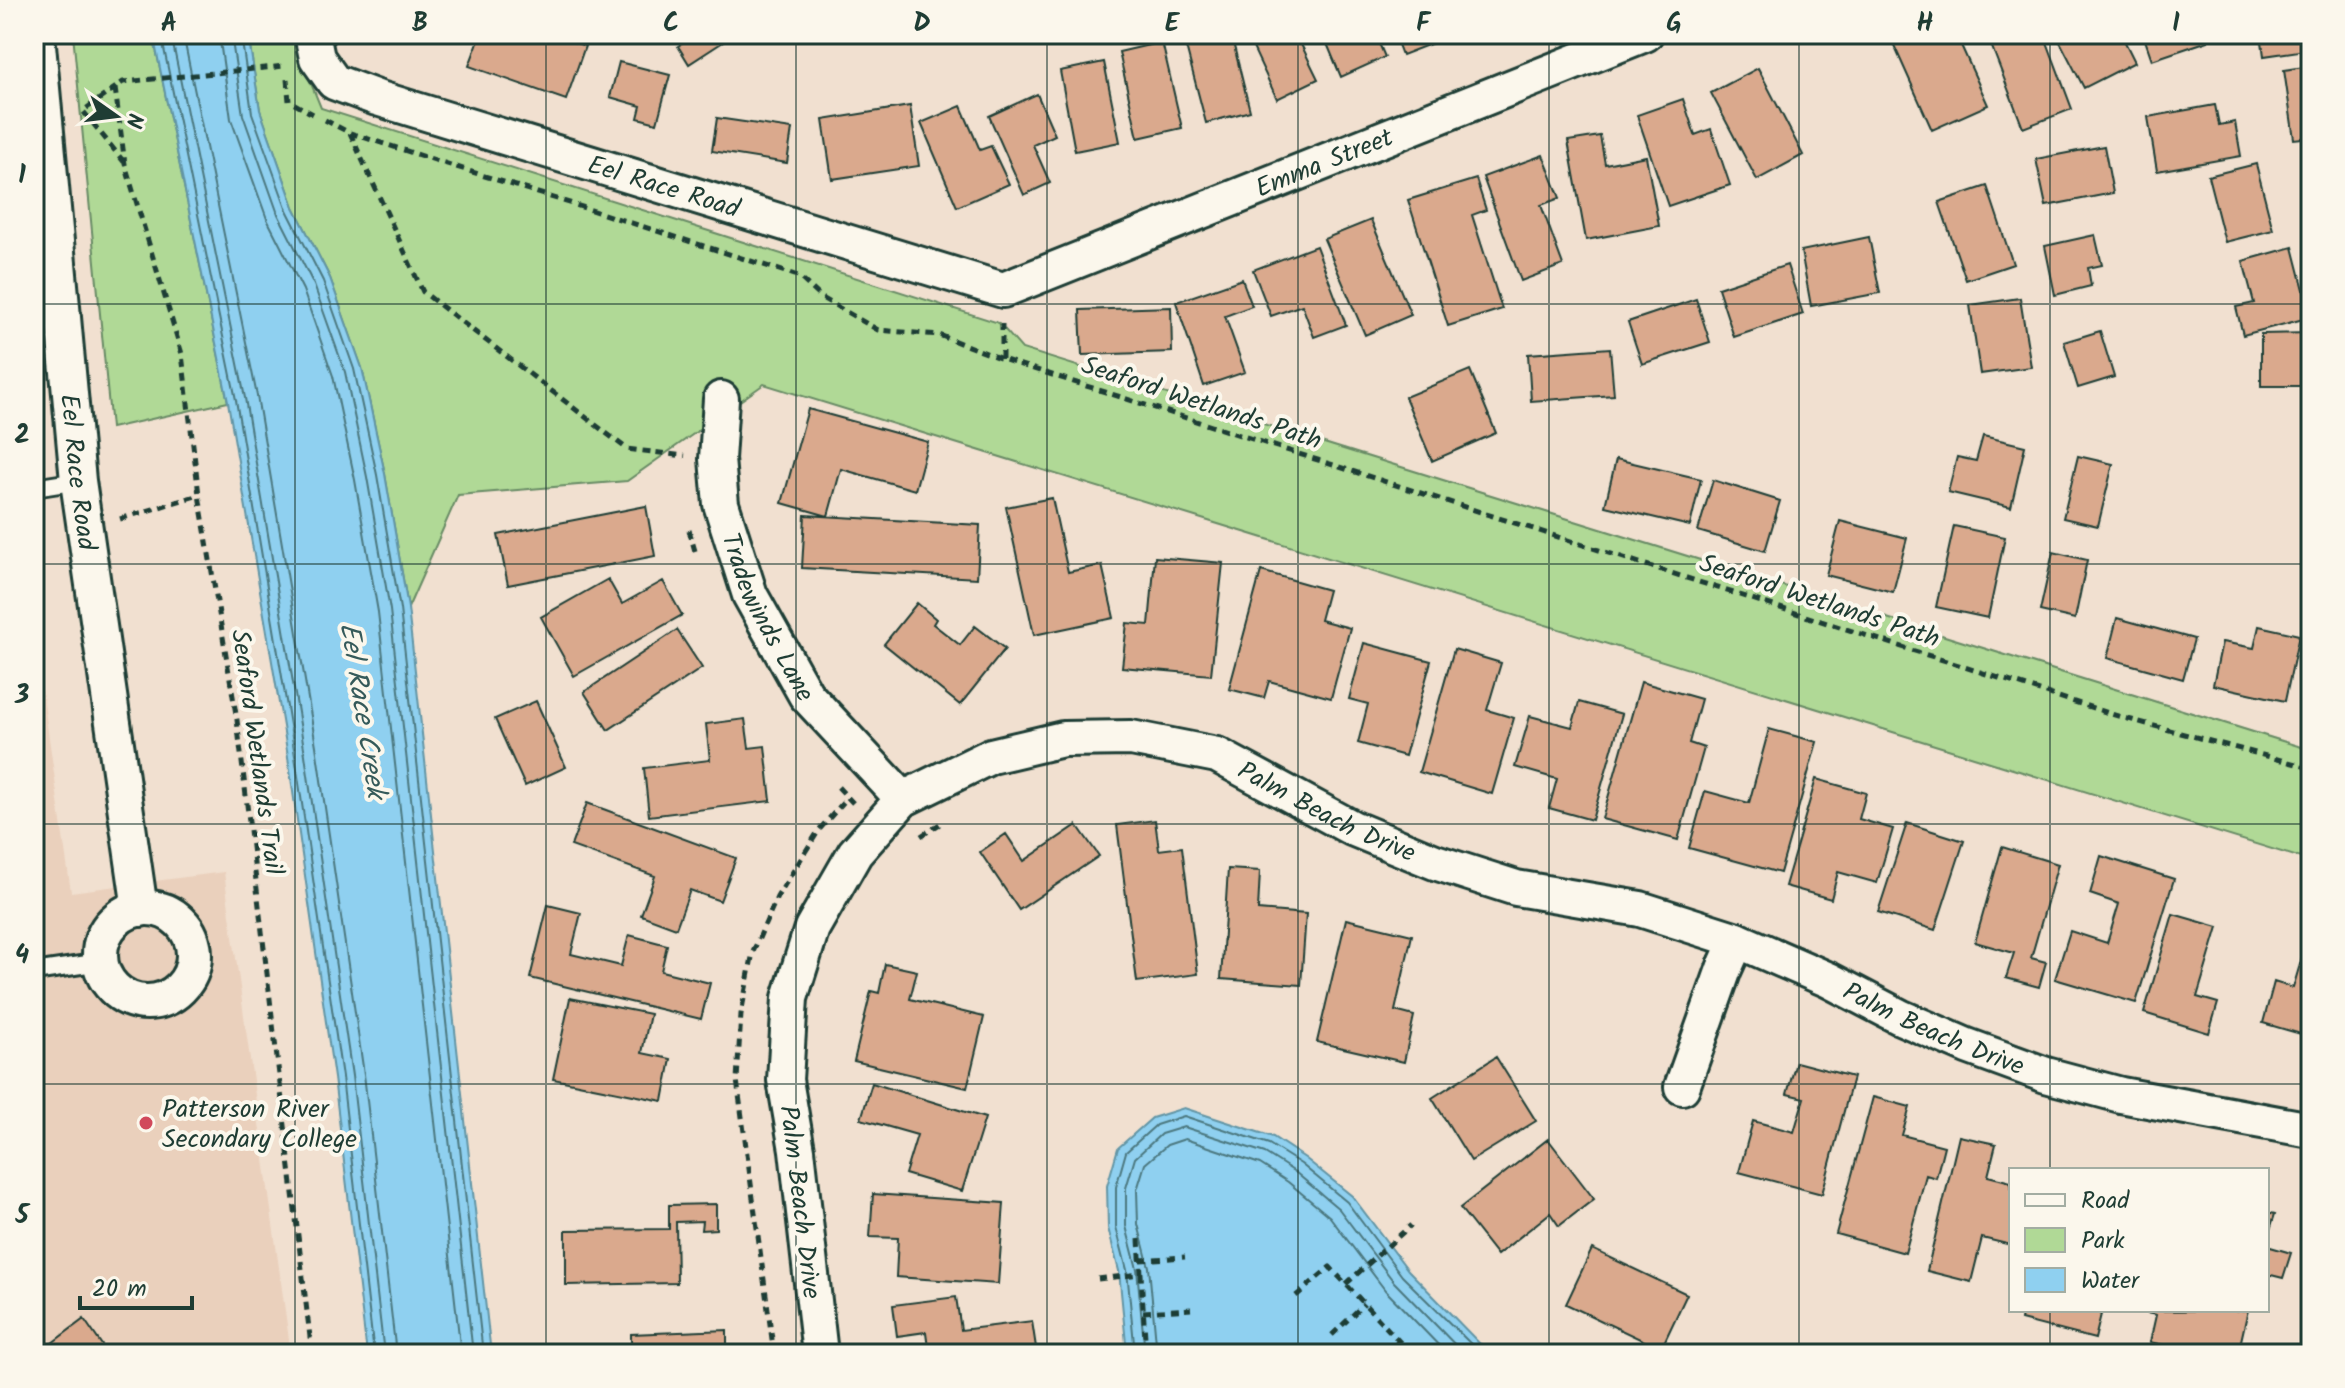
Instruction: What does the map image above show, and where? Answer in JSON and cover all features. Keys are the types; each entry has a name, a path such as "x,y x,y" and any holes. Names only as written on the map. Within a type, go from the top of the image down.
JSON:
{"street":[{"name":"Eel Race Road","path":"37,34 78,481 140,909"},
{"path":"312,34 317,58 334,82"},
{"name":"Emma Street","path":"1003,290 1645,34"},
{"name":"Eel Race Road","path":"334,82 377,98 1003,290"},
{"name":"Tradewinds Lane","path":"721,399 717,459 721,504 750,595 806,695 903,799"},
{"name":"Palm Beach Drive","path":"820,1354 797,1150 785,1080 790,998 812,928 855,853 903,799 991,756 1063,739 1131,738 1217,755 1352,828 1435,862 1516,888 1640,909 1737,940 1829,980 1900,1017 2046,1075 2121,1095 2311,1130"},
{"path":"140,909 174,917 186,929 192,945 193,961 183,985 171,996 146,1002 121,994 108,981 101,962 101,946 109,928 122,916 140,909"},
{"path":"1682,1087 1737,940"}],"lane":[{"path":"34,488 78,481"},
{"path":"34,972 101,962"}],"path":[{"name":"Seaford Wetlands Path","path":"123,82 286,66 289,101 350,133 798,276 822,298 878,330 939,335 1002,359 2121,717 2311,768"},
{"name":"Seaford Wetlands Trail","path":"123,82 83,111 125,164"},
{"path":"334,82 350,133 423,292 627,449 717,459"},
{"name":"Seaford Wetlands Trail","path":"115,88 125,164 182,354 199,495 237,720 312,1354"},
{"path":"84,525 132,517 199,495"},
{"path":"917,839 952,816"},
{"path":"1346,1284 1411,1225"},
{"path":"1139,1239 1146,1354"},
{"path":"1140,1260 1185,1257"},
{"path":"1296,1296 1330,1267 1411,1354"},
{"path":"1098,1279 1141,1274"},
{"path":"1332,1335 1364,1304"},
{"path":"1143,1312 1191,1309"},
{"path":"1386,1354 1399,1341"}],"shaded area":[{"name":"Patterson River Secondary College","path":"34,633 71,892 224,872 291,1354 34,1354"}],"green space":[{"path":"73,34 153,34 228,402 111,428"},
{"path":"248,34 291,34 321,108 999,323 1022,349 2311,750 2311,861 764,384 627,481 458,495 408,608 385,474 362,368 330,278 294,207 260,110"}],"water":[{"name":"Eel Race Creek","path":"153,34 248,34 260,110 294,207 330,278 362,368 385,474 408,608 491,1354 367,1354 334,1078 287,750 228,402"},
{"path":"1184,1108 1273,1137 1305,1158 1352,1196 1408,1270 1479,1343 1495,1354 1127,1354 1119,1271 1108,1228 1107,1186 1118,1148 1152,1118"}],"building":[{"path":"481,34 551,34 585,46 566,100 469,66"},
{"path":"590,34 620,34 594,44"},
{"path":"678,34 722,34 726,40 689,64 678,46 683,43"},
{"path":"1231,34 1250,111 1206,123 1185,43"},
{"path":"1253,34 1296,34 1318,79 1277,99 1248,37"},
{"path":"1323,34 1375,34 1385,57 1341,77"},
{"path":"1394,34 1451,34 1451,36 1402,55"},
{"path":"1889,34 1956,34 1988,105 1932,130"},
{"path":"1987,34 2044,34 2072,109 2023,128"},
{"path":"2056,34 2121,34 2135,62 2084,88"},
{"path":"2143,34 2206,34 2208,41 2152,60"},
{"path":"2261,34 2304,34 2306,50 2264,56"},
{"path":"1162,42 1182,128 1138,138 1119,52"},
{"path":"619,62 670,75 657,123 638,118 641,106 610,97"},
{"path":"1104,62 1120,142 1075,151 1060,71"},
{"path":"2311,66 2311,137 2294,139 2284,70"},
{"path":"1758,68 1803,155 1757,180 1711,93"},
{"path":"1037,94 1055,135 1033,145 1050,183 1024,195 989,116"},
{"path":"1683,99 1695,135 1711,129 1730,185 1668,206 1637,115"},
{"path":"2215,105 2219,125 2235,122 2241,156 2157,171 2148,117"},
{"path":"910,106 919,166 832,179 823,120"},
{"path":"961,106 980,150 991,146 1009,184 957,207 921,123"},
{"path":"717,118 792,129 787,163 712,151"},
{"path":"1600,136 1605,164 1646,156 1659,226 1586,240 1568,141"},
{"path":"2104,146 2113,193 2046,206 2036,159"},
{"path":"1543,155 1560,198 1541,205 1563,265 1521,281 1483,177"},
{"path":"2256,164 2273,230 2225,242 2208,176"},
{"path":"1476,179 1486,210 1472,215 1502,309 1448,326 1408,200"},
{"path":"1987,186 2013,264 1966,280 1939,202"},
{"path":"1371,220 1411,315 1365,335 1324,239"},
{"path":"2095,235 2102,265 2088,268 2091,286 2055,295 2045,246"},
{"path":"1869,237 1880,293 1811,306 1801,251"},
{"path":"1316,246 1346,325 1314,337 1302,305 1271,316 1253,270"},
{"path":"2293,247 2311,317 2243,335 2236,307 2254,303 2243,261"},
{"path":"1787,265 1803,314 1734,337 1718,288"},
{"path":"1242,279 1252,306 1225,316 1245,372 1204,386 1176,302"},
{"path":"2020,298 2031,367 1980,374 1970,305"},
{"path":"1696,299 1710,342 1642,364 1628,322"},
{"path":"1171,307 1172,352 1082,355 1080,310"},
{"path":"2100,331 2114,377 2078,388 2064,342"},
{"path":"2311,333 2311,386 2261,386 2261,334"},
{"path":"1610,348 1614,395 1531,401 1528,354"},
{"path":"1470,370 1496,433 1432,461 1405,397"},
{"path":"808,409 928,442 915,490 841,469 828,516 782,503"},
{"path":"1983,436 2025,446 2011,507 1948,492 1957,457 1976,461"},
{"path":"2078,456 2113,464 2098,526 2063,518"},
{"path":"1616,459 1701,479 1690,526 1605,506"},
{"path":"1713,480 1780,501 1765,551 1698,531"},
{"path":"1052,498 1068,572 1102,565 1114,618 1034,635 1006,507"},
{"path":"646,506 655,556 508,585 498,535"},
{"path":"805,515 980,525 977,578 802,568"},
{"path":"1840,521 1907,538 1893,592 1826,575"},
{"path":"1954,526 2005,537 1988,618 1936,607"},
{"path":"2053,552 2087,560 2075,619 2040,611"},
{"path":"1155,557 1223,563 1211,675 1122,667 1127,623 1149,625"},
{"path":"1261,571 1328,590 1320,620 1350,628 1331,698 1269,681 1264,698 1229,689"},
{"path":"608,579 622,604 663,581 682,615 574,676 541,617"},
{"path":"917,603 936,619 933,624 960,645 975,626 1005,649 960,705 884,644"},
{"path":"2117,618 2194,639 2183,679 2107,658"},
{"path":"2259,626 2299,635 2285,701 2213,685 2222,642 2254,648"},
{"path":"677,630 702,668 608,730 584,692"},
{"path":"1364,643 1431,661 1405,756 1358,743 1368,704 1349,699"},
{"path":"1454,649 1501,663 1487,710 1514,718 1492,794 1419,772"},
{"path":"1641,682 1701,699 1689,743 1704,748 1678,840 1602,819"},
{"path":"536,701 566,767 525,786 495,719"},
{"path":"1579,702 1622,714 1592,820 1549,808 1557,779 1515,767 1530,716 1572,727"},
{"path":"745,719 749,748 765,746 771,801 649,816 644,768 710,760 706,724"},
{"path":"1769,729 1817,742 1780,873 1689,848 1705,791 1749,803"},
{"path":"1816,779 1866,793 1859,819 1893,829 1877,883 1838,872 1831,899 1785,886"},
{"path":"587,803 736,858 720,901 690,890 676,928 641,915 655,876 571,846"},
{"path":"1155,820 1159,850 1182,847 1198,974 1137,982 1117,825"},
{"path":"1907,823 1964,841 1935,930 1878,912"},
{"path":"1077,825 1099,856 1019,910 980,852 1006,834 1024,861"},
{"path":"2002,847 2058,864 2031,958 2046,962 2039,987 2006,978 2014,953 1975,942"},
{"path":"2101,856 2174,879 2136,1003 2055,979 2070,931 2107,943 2119,904 2090,894"},
{"path":"1228,869 1260,871 1258,910 1306,914 1301,985 1221,979"},
{"path":"548,905 581,913 571,954 621,966 629,935 667,945 661,971 710,983 701,1019 530,978"},
{"path":"2173,914 2218,927 2197,997 2218,1003 2209,1033 2144,1013"},
{"path":"1346,919 1412,935 1395,1011 1414,1016 1404,1062 1317,1042"},
{"path":"2311,927 2311,1037 2263,1023 2274,982 2293,988"},
{"path":"885,964 917,971 910,999 984,1017 967,1088 854,1061 871,991 879,993"},
{"path":"570,998 650,1014 642,1053 671,1059 663,1101 553,1079"},
{"path":"1496,1057 1536,1121 1471,1161 1432,1098"},
{"path":"1796,1062 1853,1077 1822,1194 1739,1172 1753,1121 1794,1132 1804,1098 1787,1094"},
{"path":"872,1083 985,1118 962,1191 905,1174 917,1135 861,1119"},
{"path":"1873,1097 1910,1107 1902,1135 1944,1146 1936,1178 1926,1175 1905,1253 1836,1234"},
{"path":"1959,1136 1996,1144 1988,1176 2009,1181 2009,1245 1982,1238 1971,1282 1927,1271"},
{"path":"1548,1139 1594,1199 1559,1226 1550,1213 1497,1255 1460,1208"},
{"path":"873,1194 1004,1203 998,1284 896,1277 898,1238 870,1237"},
{"path":"716,1204 716,1229 701,1230 702,1221 676,1222 677,1283 566,1285 566,1230 669,1229 669,1205"},
{"path":"2269,1212 2275,1214 2269,1233"},
{"path":"2269,1247 2291,1253 2283,1278 2269,1274"},
{"path":"1592,1249 1687,1294 1661,1349 1566,1304"},
{"path":"956,1297 961,1330 1032,1321 1037,1354 929,1354 926,1332 897,1336 893,1305"},
{"path":"2023,1312 2102,1312 2095,1339 2021,1320"},
{"path":"2142,1312 2248,1312 2238,1354 2203,1354 2150,1342 2156,1315"},
{"path":"84,1319 108,1354 34,1354 34,1332 44,1349"},
{"path":"727,1330 727,1354 604,1354 631,1351 631,1334"}],"place":[{"name":"Patterson River Secondary College","path":"146,1123"}]}
